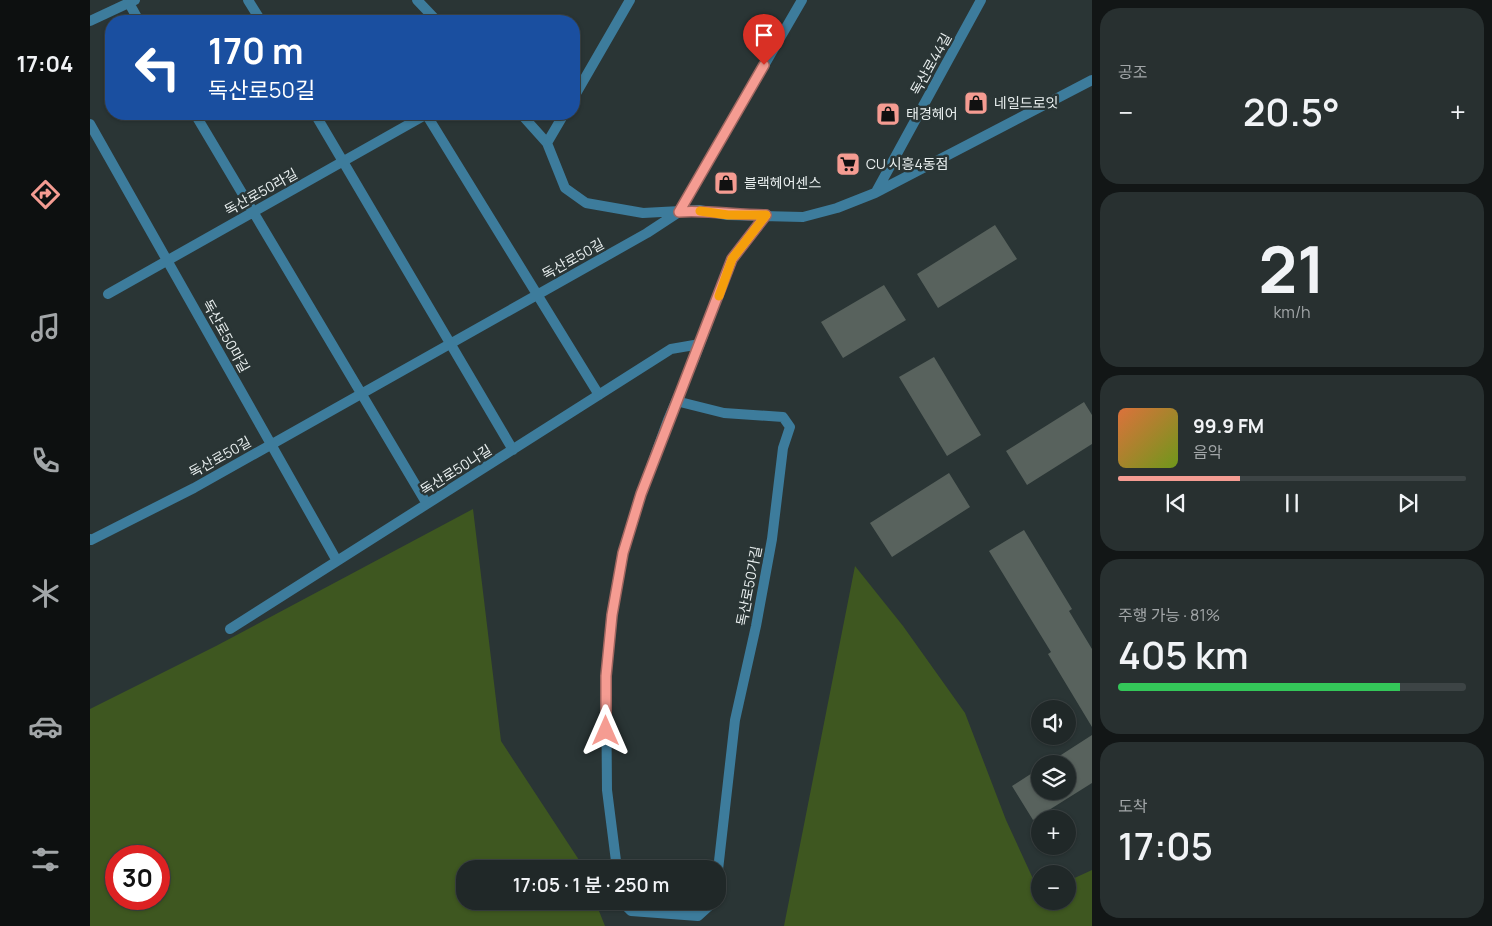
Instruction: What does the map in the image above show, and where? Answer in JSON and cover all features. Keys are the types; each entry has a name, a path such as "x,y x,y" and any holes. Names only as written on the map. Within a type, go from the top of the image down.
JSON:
{"street":[{"path":"248,0 257,15"},
{"path":"417,0 431,15"},
{"path":"580,87 630,0"},
{"path":"679,212 802,0"},
{"name":"독산로44길","path":"875,193 981,0"},
{"path":"90,21 132,2 137,15"},
{"path":"526,120 547,143 565,188 586,203 643,213 699,210 728,215 803,217 837,208 875,193 1092,80"},
{"path":"198,120 427,504"},
{"path":"319,120 513,450"},
{"name":"독산로50라길","path":"108,294 415,120"},
{"path":"430,120 599,395"},
{"path":"547,143 560,120"},
{"name":"독산로50마길","path":"90,124 337,561"},
{"name":"독산로50길","path":"90,539 194,488 647,233 679,212"},
{"path":"616,860 607,790 606,676 612,615 623,553 641,494 732,259 766,215"},
{"name":"독산로50나길","path":"230,629 671,349 700,344"},
{"name":"독산로50가길","path":"676,401 724,413 783,417 790,427 783,448 772,538 758,616 735,720 719,860"},
{"path":"630,910 698,916 705,910"}],"green space":[{"path":"473,509 501,741 579,860 456,860 456,910 599,910 605,926 90,926 90,709 216,646"},
{"path":"855,566 903,626 965,713 1006,820 1031,874 1031,910 1076,910 1076,877 1092,870 1092,926 784,926"}],"building":[{"path":"995,225 1017,259 938,308 917,274"},
{"path":"884,285 906,320 843,358 821,322"},
{"path":"934,357 981,435 947,456 899,377"},
{"path":"1084,402 1092,415 1092,444 1027,485 1006,451"},
{"path":"949,473 970,507 892,557 870,523"},
{"path":"1024,530 1072,609 1069,611 1092,649 1092,727 1048,654 1051,652 989,551"},
{"path":"1092,735 1092,783 1076,793 1076,755 1061,755"},
{"path":"1031,774 1031,800 1065,800 1049,810 1031,810 1031,817 1012,786"}],"slow traffic":[{"path":"700,211 728,215 766,215 732,259 719,296"}],"place":[{"name":"네일드로잇","path":"976,103"},
{"name":"태경헤어","path":"888,114"},
{"name":"CU 시흥4동점","path":"848,164"},
{"name":"블랙헤어센스","path":"726,183"}],"route":[{"path":"606,731 606,676 612,615 623,553 641,494 668,420 695,357 732,259 766,215 728,215 699,210 679,212 764,65"}]}
